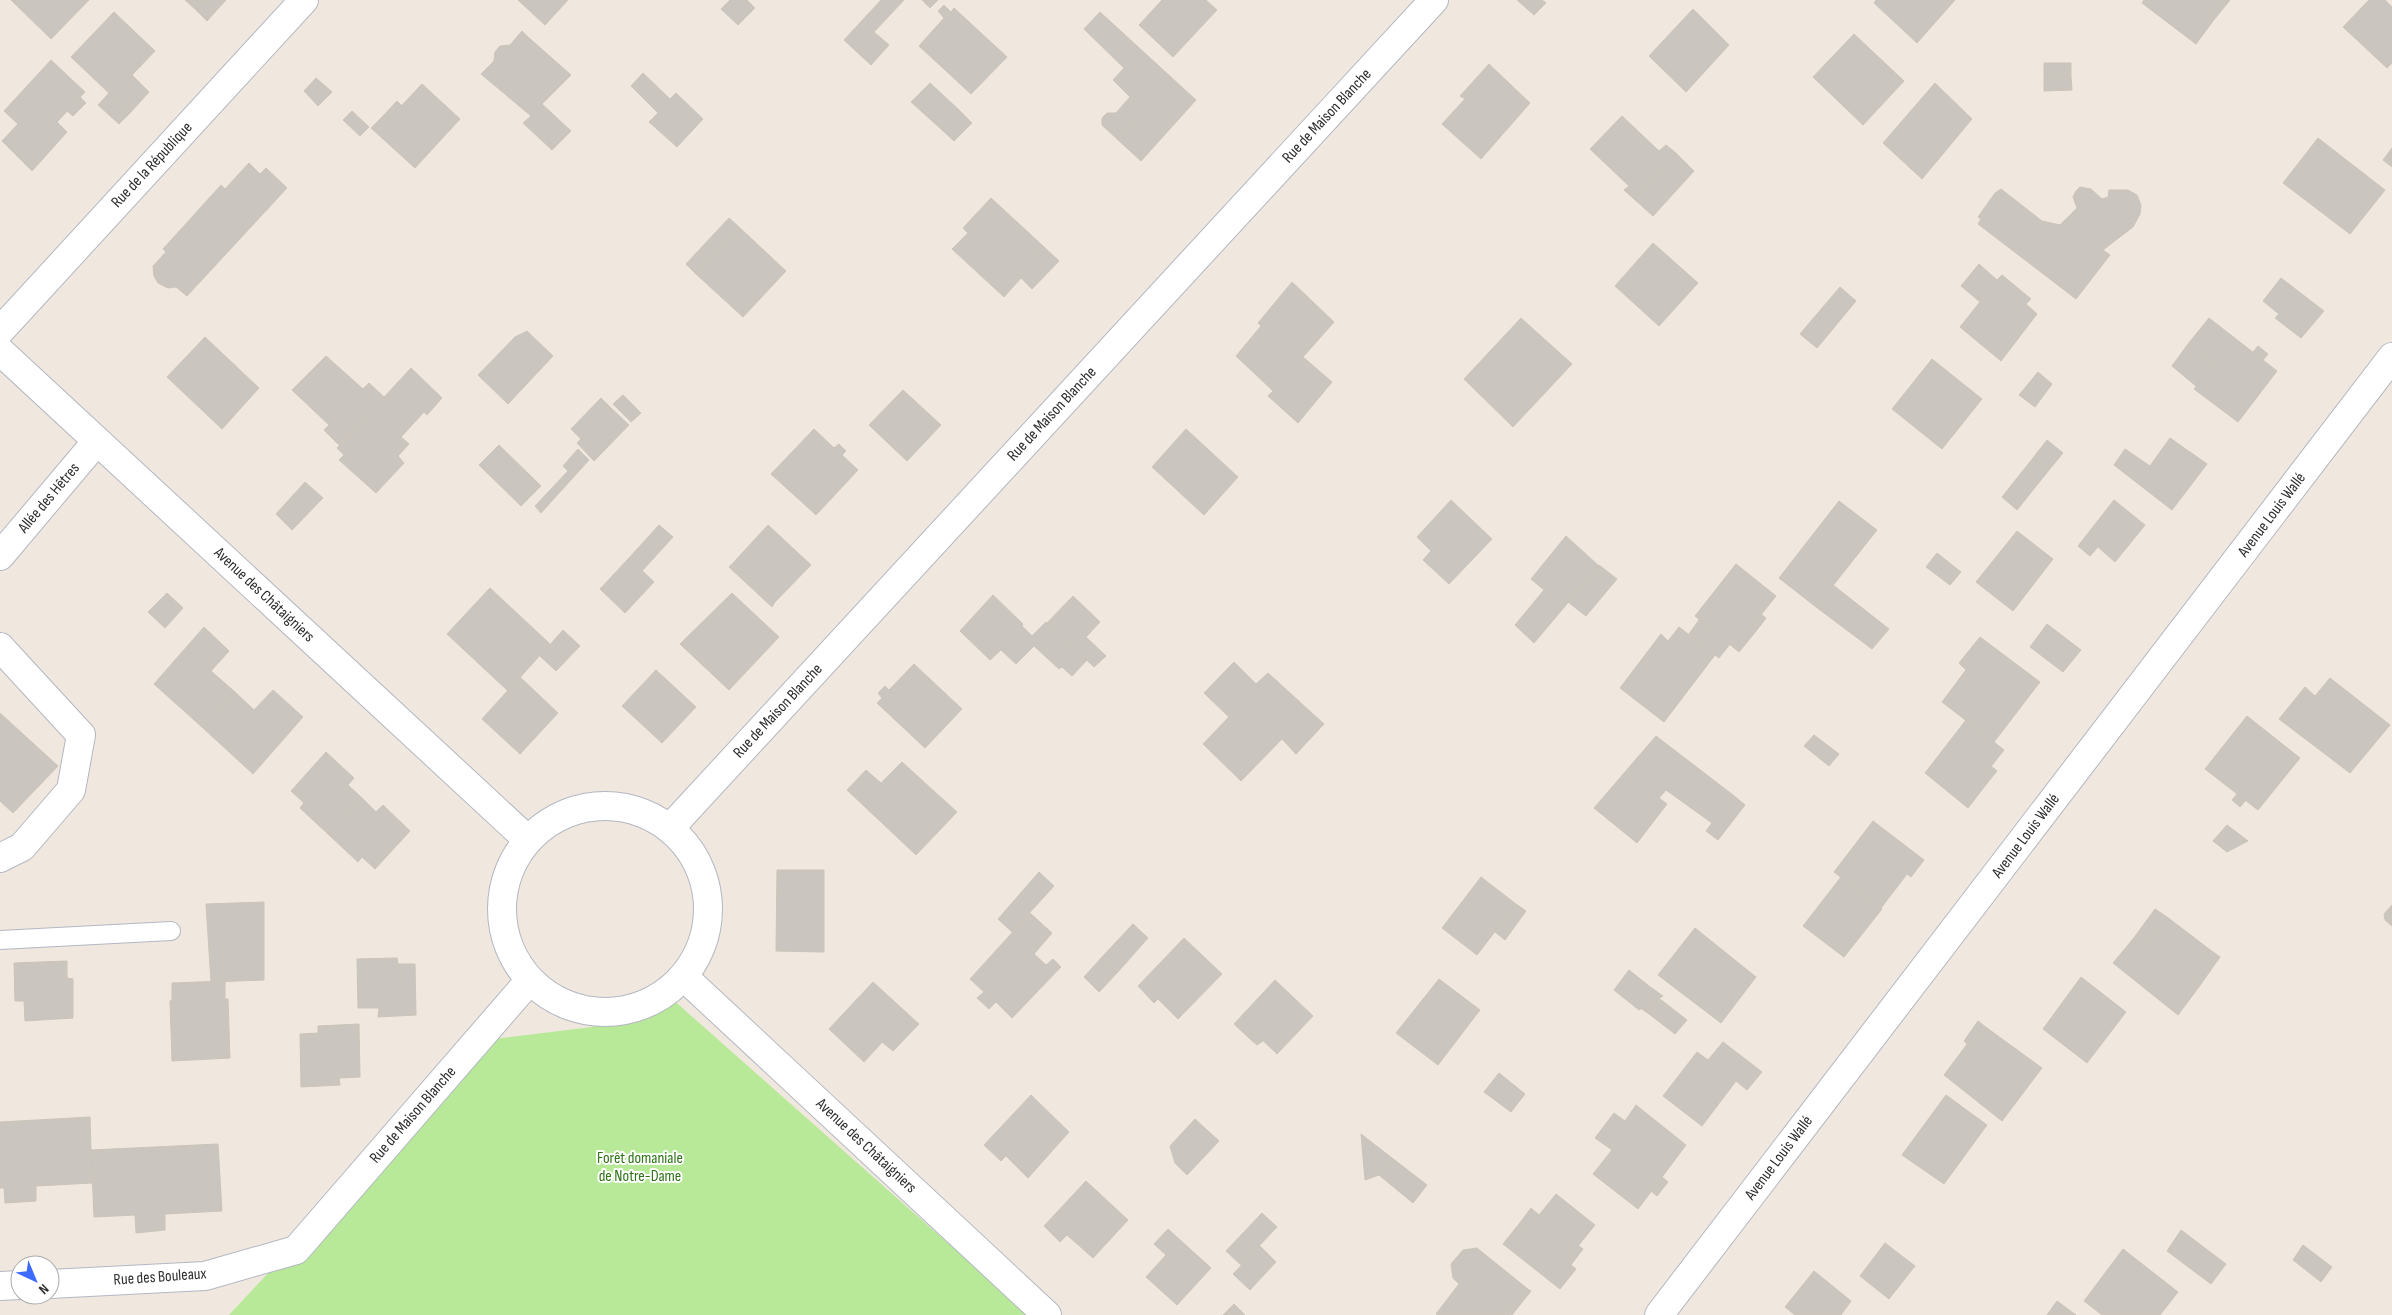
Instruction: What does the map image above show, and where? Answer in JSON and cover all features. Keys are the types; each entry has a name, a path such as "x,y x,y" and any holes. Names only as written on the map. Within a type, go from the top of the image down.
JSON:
{"street":[{"name":"Rue de la République","path":"0,331 304,0"},
{"name":"Rue de Maison Blanche","path":"671,827 1434,0"},
{"name":"Avenue des Châtaigniers","path":"0,351 528,840"},
{"name":"Avenue Louis Wallé","path":"1659,1315 2392,357"},
{"name":"Allée des Hêtres","path":"0,556 98,441"},
{"path":"0,647 81,735 71,790 22,847 0,858"},
{"path":"612,805 643,811 671,827 693,852 706,882 707,891 709,916 702,949 684,977 657,999 625,1011 590,1012 558,1001 530,980 512,956 503,926 502,895 511,865 528,840 552,820 581,807 612,805"},
{"name":"Avenue des Châtaigniers","path":"684,977 1047,1315"},
{"name":"Rue de Maison Blanche","path":"296,1250 530,980"},
{"name":"Rue des Bouleaux","path":"60,1283 205,1276 296,1250"}],"lane":[{"path":"0,940 171,931"}],"green space":[{"name":"Forêt domaniale de Notre-Dame","path":"670,997 1029,1315 229,1315 486,1040 592,1027"}],"building":[{"path":"11,0 89,0 51,39"},
{"path":"185,0 205,0 196,10"},
{"path":"205,0 226,0 216,11"},
{"path":"205,0 216,11 207,21 196,10"},
{"path":"518,0 568,0 545,25"},
{"path":"730,0 747,0 755,8 738,25 721,9"},
{"path":"881,0 904,0 874,32 889,45 871,65 844,40"},
{"path":"922,0 938,0 930,8"},
{"path":"1162,0 1206,0 1217,10 1173,57 1139,25"},
{"path":"1517,0 1542,0 1546,3 1534,15"},
{"path":"1876,0 1955,0 1917,43 1874,3"},
{"path":"2144,0 2221,0 2207,17 2213,21 2196,44 2142,3"},
{"path":"2221,0 2230,0 2213,21 2207,17"},
{"path":"2369,0 2385,0 2392,7 2392,63 2387,68 2343,27"},
{"path":"944,5 951,12 954,8 1007,57 971,94 919,46 944,18 938,11"},
{"path":"1693,9 1729,45 1686,92 1649,56"},
{"path":"114,12 155,51 132,75 149,92 130,113 71,57"},
{"path":"1100,12 1196,100 1141,161 1117,139 1143,110 1113,80 1124,68 1084,29"},
{"path":"522,31 528,37 516,50 510,45"},
{"path":"1854,34 1904,81 1863,125 1813,77"},
{"path":"528,37 571,75 542,104 571,131 552,150 523,123 531,116 481,74 494,61 495,52 500,46 510,45 516,50"},
{"path":"51,60 85,92 57,122 67,132 32,171 2,141 18,124 4,111"},
{"path":"2044,63 2071,63 2071,77 2044,78"},
{"path":"1489,64 1530,103 1481,159 1442,124 1474,89 1470,85"},
{"path":"643,73 670,99 676,93 703,119 677,147 649,122 658,113 631,86"},
{"path":"2071,77 2072,90 2044,91 2044,78"},
{"path":"316,78 332,92 318,106 304,91"},
{"path":"930,83 959,110 941,129 911,102"},
{"path":"1935,83 1972,119 1922,179 1883,143"},
{"path":"422,84 460,119 415,168 371,128 384,115 389,119"},
{"path":"1470,85 1474,89 1465,99 1460,96"},
{"path":"109,93 130,113 119,124 98,105"},
{"path":"80,97 86,103 73,116 67,111"},
{"path":"1130,97 1143,110 1117,139 1102,125 1102,118 1107,113 1116,113"},
{"path":"397,101 402,106 389,119 384,115"},
{"path":"959,110 972,123 954,141 941,129"},
{"path":"352,111 369,127 360,136 343,120"},
{"path":"1622,116 1659,151 1666,145 1676,153 1634,199 1624,190 1629,186 1590,149"},
{"path":"2318,138 2385,190 2350,234 2283,183"},
{"path":"2392,148 2392,167 2383,160"},
{"path":"1676,153 1694,171 1653,216 1634,199"},
{"path":"249,163 260,174 266,168 287,188 187,296 176,287 168,288 158,283 154,276 153,266 166,252 163,249 221,185 225,189"},
{"path":"2080,187 2091,189 2102,199 2108,197 2109,190 2128,190 2137,195 2141,205 2140,214 2133,227 2103,250 2110,255 2076,299 1978,224 1981,219 1978,217 1995,193 2001,189 2042,221 2060,225 2077,208 2073,197"},
{"path":"991,198 1043,246 1017,274 1021,278 1004,297 952,249 968,233 963,228"},
{"path":"729,218 739,227 696,274 686,264"},
{"path":"739,227 786,271 743,317 696,274"},
{"path":"1653,243 1698,283 1659,326 1615,286"},
{"path":"1043,246 1059,261 1032,289 1017,274"},
{"path":"1979,264 1997,280 2002,275 2031,299 2026,304 2037,314 2001,361 1960,327 1980,302 1961,286"},
{"path":"2281,278 2324,311 2301,338 2275,318 2279,314 2263,301"},
{"path":"1292,282 1334,322 1303,357 1332,382 1298,423 1268,396 1273,391 1236,356 1261,326 1258,323"},
{"path":"1840,287 1856,301 1817,348 1800,334"},
{"path":"1521,318 1572,364 1513,427 1464,379"},
{"path":"2209,318 2277,371 2238,422 2194,389 2213,364 2188,344"},
{"path":"527,331 553,356 508,404 478,375 515,337"},
{"path":"205,337 259,388 222,429 167,377"},
{"path":"2188,344 2213,364 2196,386 2172,366"},
{"path":"2258,346 2268,354 2263,360 2253,352"},
{"path":"326,356 363,389 369,383 384,397 339,445 324,430 329,425 292,390"},
{"path":"1932,359 1982,399 1942,449 1892,409"},
{"path":"411,368 442,398 427,415 424,412 401,437 409,444 398,456 404,463 376,493 339,460 344,455 337,448"},
{"path":"2038,372 2052,384 2035,407 2019,395"},
{"path":"903,390 941,425 907,461 869,425"},
{"path":"623,395 641,413 631,422 613,404"},
{"path":"601,398 611,408 581,439 571,429"},
{"path":"611,408 629,425 594,461 577,443"},
{"path":"814,429 834,448 839,444 846,451 842,455 858,470 816,515 771,474"},
{"path":"1186,429 1238,477 1204,515 1152,467"},
{"path":"2170,438 2207,464 2172,510 2114,465 2125,449 2150,466"},
{"path":"2047,440 2063,453 2049,470 2033,458"},
{"path":"499,445 541,486 521,506 479,465"},
{"path":"578,449 589,460 541,513 535,506 568,471 563,466"},
{"path":"2033,458 2049,470 2017,510 2002,497"},
{"path":"305,482 323,498 292,530 276,514"},
{"path":"1451,500 1492,539 1449,584 1423,560 1431,551 1417,537"},
{"path":"2114,500 2145,525 2115,562 2098,547 2090,556 2078,546"},
{"path":"1839,501 1877,530 1816,607 1779,578"},
{"path":"659,525 673,537 642,571 629,558"},
{"path":"768,525 811,565 775,602 733,563"},
{"path":"2017,531 2053,559 2013,611 1976,582"},
{"path":"1566,536 1599,566 1534,643 1515,625 1544,590 1531,579"},
{"path":"1937,553 1961,572 1950,585 1926,567"},
{"path":"629,558 654,582 625,613 600,589"},
{"path":"733,563 775,602 772,607 729,567"},
{"path":"1736,564 1776,596 1752,626 1757,630 1739,652 1695,616"},
{"path":"1599,565 1617,579 1586,616 1568,602"},
{"path":"1833,585 1889,629 1872,649 1816,607"},
{"path":"490,588 550,644 508,691 447,634"},
{"path":"167,593 183,608 165,628 148,612"},
{"path":"732,593 779,637 729,690 680,644"},
{"path":"993,595 1023,624 1022,626 1032,636 1046,622 1087,660 1072,676 1062,667 1059,669 1034,646 1016,664 1001,650 990,660 960,631"},
{"path":"1073,596 1100,622 1086,637 1106,656 1094,667 1047,623"},
{"path":"1761,614 1766,618 1757,630 1752,626"},
{"path":"1699,620 1730,644 1719,658 1689,634"},
{"path":"2047,624 2081,650 2063,672 2030,647"},
{"path":"204,627 229,651 211,671 235,692 203,728 154,684"},
{"path":"1679,627 1715,655 1664,722 1620,688 1661,634 1668,641"},
{"path":"563,630 580,646 556,671 540,656"},
{"path":"1980,637 2040,682 1994,742 1942,702 1966,670 1959,663"},
{"path":"1234,662 1256,684 1268,673 1324,724 1296,754 1282,739 1241,781 1203,744 1229,717 1204,693"},
{"path":"914,664 962,709 925,748 877,703 882,698 878,693 885,686 889,690"},
{"path":"656,670 696,707 662,743 622,706"},
{"path":"520,677 558,713 520,754 482,719"},
{"path":"2330,678 2390,725 2350,773 2279,719 2305,687 2315,696"},
{"path":"273,690 303,717 253,774 203,728 235,692 254,710"},
{"path":"0,713 58,766 13,813 0,801"},
{"path":"2247,716 2300,758 2258,810 2205,769"},
{"path":"1966,720 2004,750 1982,778 1988,782 1968,808 1925,773"},
{"path":"1814,735 1839,754 1829,766 1804,746"},
{"path":"1656,736 1733,795 1712,823 1666,790 1659,798 1667,804 1637,843 1594,808"},
{"path":"326,752 354,778 348,785 362,798 328,834 300,808 304,803 291,791"},
{"path":"902,762 957,812 916,855 847,790 866,770 881,783"},
{"path":"1991,766 1997,771 1988,782 1982,778"},
{"path":"2237,794 2246,800 2240,807 2232,800"},
{"path":"1733,795 1745,805 1718,840 1706,831"},
{"path":"362,798 376,812 383,805 410,831 375,869 362,857 358,862 328,834"},
{"path":"1873,821 1924,860 1911,877 1907,874 1881,908 1834,872"},
{"path":"2227,825 2248,841 2227,852 2213,841"},
{"path":"777,870 824,870 824,952 776,951"},
{"path":"1039,872 1054,886 1012,932 998,919"},
{"path":"1481,877 1516,904 1477,955 1442,928"},
{"path":"1841,877 1882,909 1844,957 1803,926"},
{"path":"264,902 264,980 211,982 206,904"},
{"path":"1516,904 1526,911 1505,940 1495,932"},
{"path":"2392,905 2392,926 2385,920 2384,914"},
{"path":"2155,909 2167,917 2144,947 2133,939"},
{"path":"1030,913 1052,933 1034,954 1046,965 1053,959 1061,967 1012,1018 996,1002 989,1009 977,998 984,992 970,979"},
{"path":"2167,917 2209,949 2190,976 2201,984 2178,1015 2113,963 2133,939 2144,947"},
{"path":"1133,924 1148,938 1117,973 1102,957"},
{"path":"1695,928 1756,977 1721,1023 1658,975"},
{"path":"1184,938 1222,974 1178,1019 1158,999 1154,1003 1138,986"},
{"path":"2209,949 2220,957 2201,984 2190,976"},
{"path":"1102,957 1117,973 1099,992 1084,977"},
{"path":"397,958 398,964 415,964 416,1015 378,1017 379,1008 358,1008 357,959"},
{"path":"67,961 67,978 73,979 73,1018 25,1021 24,1001 15,1001 14,963"},
{"path":"1629,970 1663,996 1639,1010 1614,990"},
{"path":"2081,977 2126,1012 2087,1063 2043,1029"},
{"path":"1439,979 1480,1010 1438,1065 1396,1033"},
{"path":"1275,980 1313,1016 1277,1054 1255,1033 1249,1038 1234,1024"},
{"path":"225,981 225,999 228,999 230,1058 172,1061 170,1001 172,1000 172,983"},
{"path":"873,982 908,1014 864,1062 829,1029"},
{"path":"1659,999 1649,1014 1642,1009"},
{"path":"1660,999 1687,1020 1675,1034 1649,1014"},
{"path":"908,1014 919,1024 893,1051 882,1042"},
{"path":"1978,1021 1987,1028 1972,1048 1964,1041"},
{"path":"359,1024 360,1077 339,1078 340,1085 301,1087 300,1034 318,1033 318,1026"},
{"path":"1987,1028 2042,1068 2002,1121 1944,1075 1968,1043 1972,1048"},
{"path":"1255,1033 1263,1041 1257,1045 1249,1038"},
{"path":"1723,1042 1762,1072 1747,1090 1736,1081 1702,1126 1663,1096 1697,1052 1708,1060"},
{"path":"1499,1073 1525,1094 1511,1112 1484,1092"},
{"path":"1031,1095 1069,1132 1028,1178 1006,1156 1001,1161 984,1145"},
{"path":"1946,1095 1987,1125 1944,1184 1902,1155"},
{"path":"1636,1105 1686,1145 1638,1209 1593,1174 1612,1150 1595,1138 1614,1113 1625,1121"},
{"path":"90,1117 92,1183 36,1186 36,1201 5,1203 4,1188 0,1188 0,1122"},
{"path":"1195,1119 1219,1141 1187,1175 1175,1163 1170,1146"},
{"path":"1361,1134 1392,1158 1379,1175 1365,1180"},
{"path":"218,1144 222,1211 165,1214 165,1230 136,1233 135,1215 94,1217 91,1150"},
{"path":"1392,1158 1427,1185 1413,1203 1379,1175"},
{"path":"1662,1177 1668,1182 1657,1196 1651,1191"},
{"path":"1086,1181 1128,1220 1093,1258 1067,1235 1060,1242 1044,1226"},
{"path":"1556,1194 1595,1225 1566,1261 1576,1269 1560,1289 1503,1244 1519,1224 1527,1230"},
{"path":"1531,1208 1539,1215 1527,1230 1519,1224"},
{"path":"1262,1213 1277,1227 1241,1265 1226,1251"},
{"path":"1168,1229 1211,1268 1177,1305 1146,1277 1166,1255 1154,1244"},
{"path":"2181,1230 2226,1264 2211,1284 2167,1251"},
{"path":"1885,1243 1915,1266 1889,1299 1860,1276"},
{"path":"1578,1245 1583,1249 1571,1265 1566,1261"},
{"path":"2303,1245 2332,1267 2321,1282 2293,1260"},
{"path":"1260,1246 1276,1262 1250,1290 1233,1274"},
{"path":"1477,1248 1529,1290 1513,1309 1509,1306 1503,1314 1505,1315 1436,1314 1459,1284 1453,1278 1451,1264 1463,1250"},
{"path":"2123,1249 2178,1292 2160,1315 2102,1315 2084,1301"},
{"path":"1814,1271 1851,1301 1841,1315 1795,1315 1785,1307"},
{"path":"1529,1290 1531,1291 1512,1315 1503,1314 1509,1306 1513,1309"},
{"path":"2057,1301 2076,1315 2047,1315"},
{"path":"1234,1304 1245,1315 1223,1315"}]}
